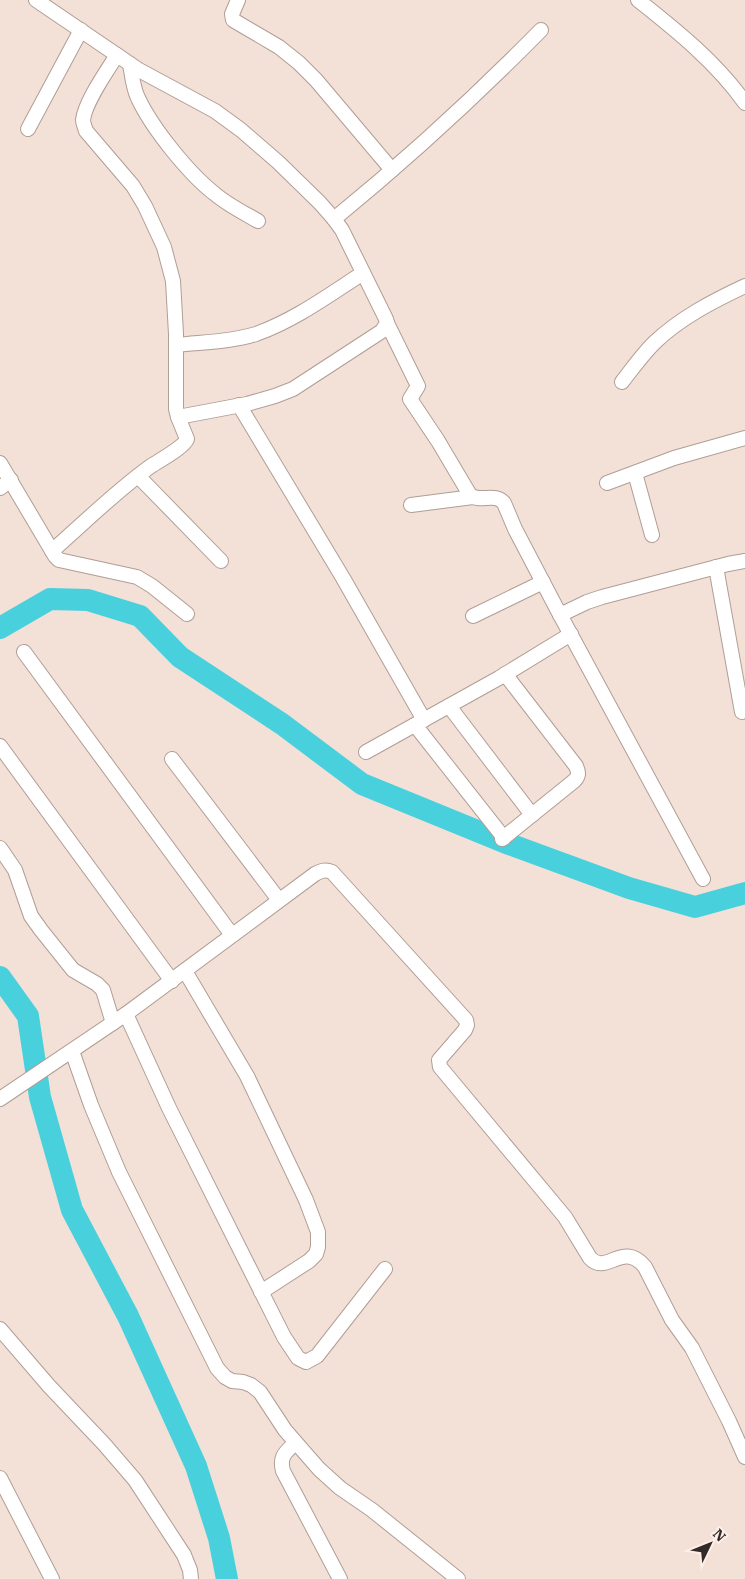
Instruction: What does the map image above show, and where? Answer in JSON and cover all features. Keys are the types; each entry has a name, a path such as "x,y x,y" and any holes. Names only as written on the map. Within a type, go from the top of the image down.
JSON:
{"street":[{"path":"36,0 130,64 215,111 241,130 278,162 334,219 342,230 418,386 410,399 472,497"},
{"path":"238,0 232,14 233,20 279,47 299,63 316,80 392,170"},
{"path":"638,0 670,25 707,60 745,103"},
{"path":"28,129 81,30"},
{"path":"334,219 474,96 541,30"},
{"path":"52,551 138,476 186,442 187,436 178,418 173,281 164,247 145,206 133,186 86,131 83,122 84,114 113,52"},
{"path":"130,64 137,96 147,115 182,161 216,195 258,221"},
{"path":"176,345 231,339 255,334 288,320 363,273"},
{"path":"622,382 653,344 674,326 692,313 745,286"},
{"path":"178,418 275,396 293,389 374,337 382,331 387,323"},
{"path":"239,405 343,578 420,723 503,838 578,777 576,766 505,674"},
{"path":"607,483 696,451 745,438"},
{"path":"0,463 6,484 60,560 137,577 152,586 187,614"},
{"path":"635,473 652,535"},
{"path":"138,476 221,561"},
{"path":"411,504 472,497 495,497 501,500 560,615 572,634 703,879"},
{"path":"560,615 602,597 745,561"},
{"path":"716,567 742,712"},
{"path":"474,616 543,582"},
{"path":"366,752 420,723 572,634"},
{"path":"24,652 232,935"},
{"path":"449,706 532,816"},
{"path":"0,746 172,981"},
{"path":"172,760 279,900"},
{"path":"0,848 15,870 31,916 73,970 97,984 103,990 113,1023"},
{"path":"0,1099 126,1014 315,874 321,870 332,872 462,1015 467,1025 465,1030 439,1060 440,1067 565,1217 593,1262 600,1264 624,1256 631,1256 640,1262 649,1275 672,1320 692,1348 745,1457"},
{"path":"185,971 247,1076 306,1200 318,1232 316,1254 309,1261 262,1292"},
{"path":"126,1014 169,1108 284,1337 298,1358 306,1362 317,1356 385,1269"},
{"path":"69,1053 119,1172 217,1368 225,1377 232,1381 251,1385 260,1392 285,1430 319,1469 340,1488 372,1510 458,1579"},
{"path":"0,1330 135,1480 184,1556 190,1570 191,1579"},
{"path":"295,1443 282,1458 283,1471 340,1579"},
{"path":"0,1478 52,1579"}],"waterway":[{"path":"0,628 50,599 88,600 140,616 180,657 282,724 362,784 509,844 629,888 695,907 745,893"},
{"path":"0,977 28,1016 40,1097 72,1210 128,1316 196,1466 219,1538 227,1579"}]}
